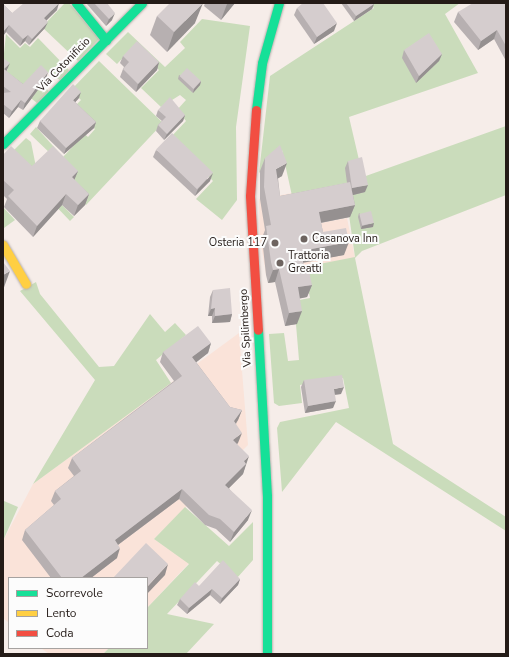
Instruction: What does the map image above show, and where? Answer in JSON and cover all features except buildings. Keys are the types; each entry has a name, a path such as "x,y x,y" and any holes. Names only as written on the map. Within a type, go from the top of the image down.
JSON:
{"main road":[{"path":"76,3 106,40"},
{"name":"Via Cotonificio","path":"3,144 142,3"},
{"name":"Via Spilimbergo","path":"267,654 267,496 250,196 250,148 262,63 279,3"},
{"path":"3,245 26,284"}],"shaded area":[{"path":"292,193 299,227 347,218 355,258 266,274 260,239 259,199"},
{"path":"239,333 248,445 154,539 189,563 148,607 148,577 8,577 8,622 3,618 3,541 33,484"},
{"path":"42,649 108,649 103,654 49,654"}],"green space":[{"path":"69,3 99,39 78,61 42,27 64,4"},
{"path":"370,3 460,3 445,14 478,73 349,117 363,177 506,126 506,195 362,251 355,258 393,444 506,517 506,531 336,422 282,492 277,428 280,422 349,408 343,378 300,385 302,403 279,406 274,403 269,334 284,333 288,361 299,360 294,301 310,298 307,283 294,269 355,257 346,194 294,205 282,150 259,173 270,76 374,8"},
{"path":"202,19 250,26 236,127 237,200 222,220 196,199 213,181 170,138 186,121 177,110 186,100 180,95 161,107 141,88 159,70 134,46 117,64 106,54 128,32 165,67 185,48 180,42"},
{"path":"6,34 20,48 25,43 30,47 38,38 69,70 60,80 41,68 37,90 42,85 49,91 37,103 3,76 8,69 3,63"},
{"path":"99,61 163,123 86,205 69,189 74,176 30,134 36,127 63,157 77,142 79,129 88,137 95,129 73,108 81,100 71,90"},
{"path":"26,138 31,142 36,167 32,175 74,217 70,221 8,156"},
{"path":"3,207 15,220 4,228 3,227"},
{"path":"36,282 40,294 99,367 114,366 150,314 165,332 175,323 186,335 156,360 171,383 33,484 95,380 20,291"},
{"path":"4,501 18,507 3,541 3,503"},
{"path":"185,507 229,546 253,522 253,560 237,578 217,561 167,614 214,624 186,654 103,654 108,649 148,649 148,607 189,564 154,539"}],"traffic: fast":[{"path":"76,3 106,40"},
{"path":"3,144 142,3"},
{"path":"256,110 262,63 279,3"},
{"path":"258,330 267,496 267,654"}],"traffic: slow":[{"path":"3,245 26,284"}],"traffic: jam":[{"path":"256,110 250,196 258,330"}],"place":[{"name":"Casanova Inn","path":"304,239"},
{"name":"Osteria 117","path":"275,243"},
{"name":"Trattoria Greatti","path":"280,263"}]}
